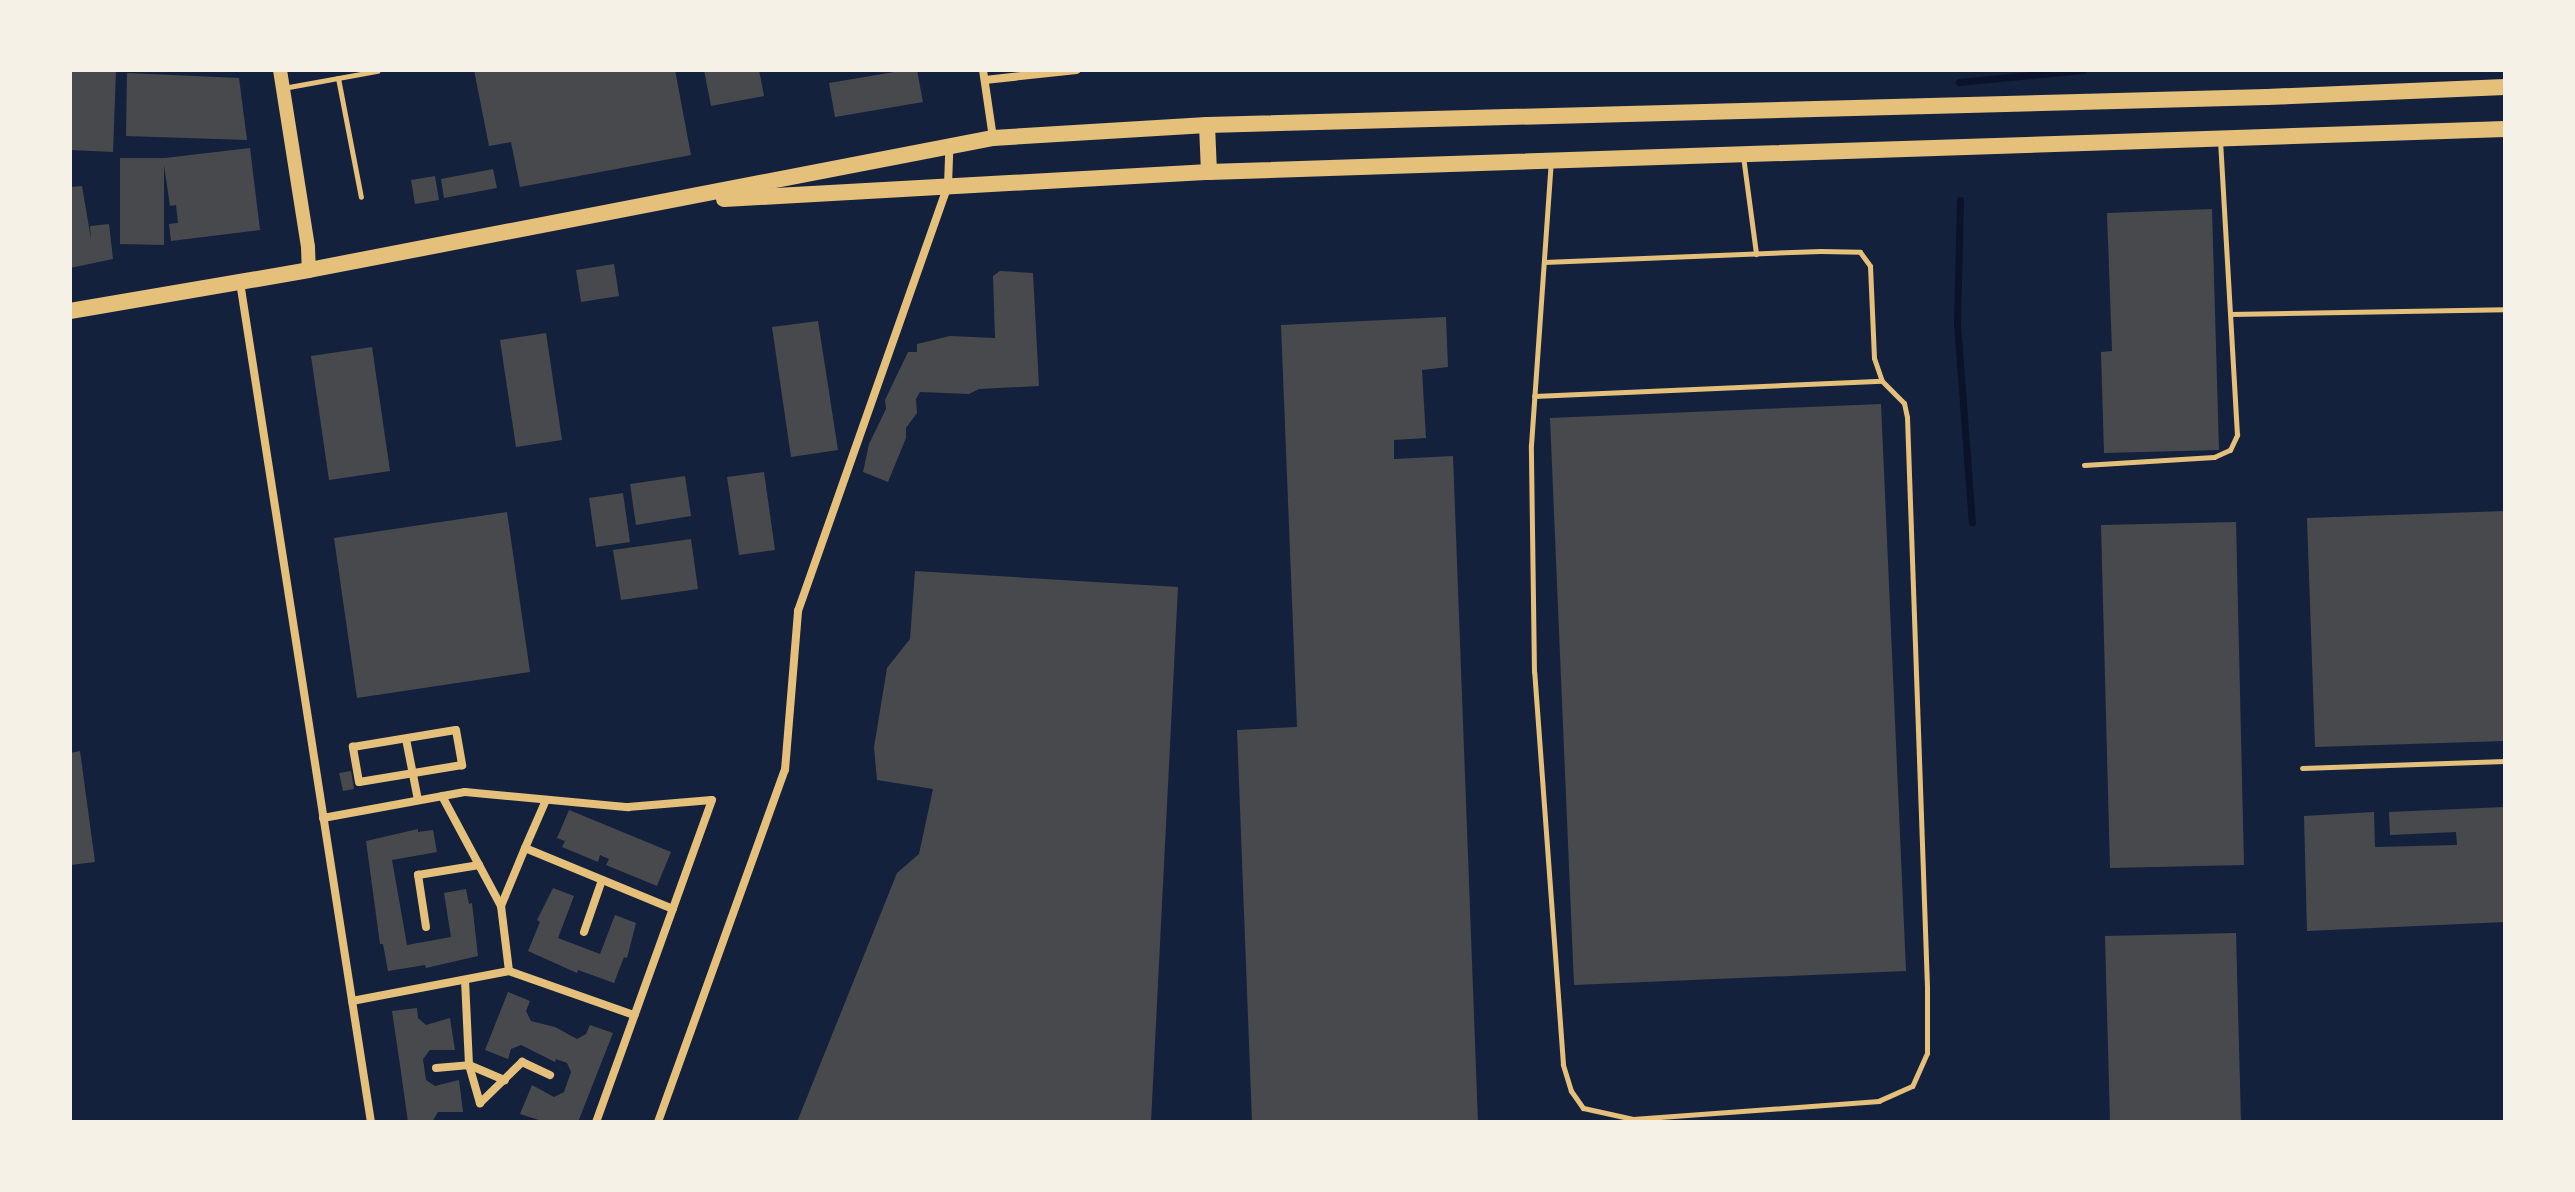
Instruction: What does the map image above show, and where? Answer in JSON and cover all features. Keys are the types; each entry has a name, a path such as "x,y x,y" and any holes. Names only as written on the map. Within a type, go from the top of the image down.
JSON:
{"highway":[{"path":"70,311 309,270 993,138 1207,125 2267,97 2505,87"},
{"path":"1207,125 1209,172"},
{"path":"658,203 1209,172 2505,129"}],"main road":[{"path":"280,70 309,270"}],"street":[{"path":"993,138 984,75 1076,70"},
{"path":"658,1122 785,770 798,611 948,186 949,148"},
{"path":"240,282 371,1122"},
{"path":"456,730 462,765 359,782 353,747 406,739 456,730"},
{"path":"406,739 418,800"},
{"path":"323,818 465,792 628,807 712,800 596,1122"},
{"path":"442,796 501,906 509,971"},
{"path":"501,906 546,800"},
{"path":"525,848 673,909"},
{"path":"426,927 418,875 479,865"},
{"path":"584,932 602,880"},
{"path":"352,1001 509,971 634,1015"},
{"path":"465,980 469,1065 480,1103 522,1062 550,1075"},
{"path":"436,1068 469,1065 505,1080"}],"lane":[{"path":"282,88 377,71"},
{"path":"338,78 361,197"},
{"path":"2084,465 2214,457 2230,450 2237,435 2219,139"},
{"path":"1743,156 1756,254"},
{"path":"1544,262 1860,252 1870,266 1874,358 1882,381 1904,403 1907,417 1927,1053 1912,1086 1879,1101 1633,1119 1583,1108 1571,1091 1563,1064 1534,672 1531,445 1551,161"},
{"path":"2230,314 2505,309"},
{"path":"1534,396 1882,381"},
{"path":"2302,768 2505,761"}],"building":[{"path":"70,70 116,70 113,152 70,150"},
{"path":"474,70 675,70 691,155 520,187 511,142 489,146"},
{"path":"704,70 759,70 764,96 711,106"},
{"path":"917,70 923,102 835,117 829,83"},
{"path":"127,73 239,78 247,140 126,136"},
{"path":"250,148 260,230 171,241 169,224 178,223 176,205 170,206 164,165 164,245 120,244 120,158 165,158"},
{"path":"493,169 497,188 444,198 441,179"},
{"path":"435,176 439,200 415,204 411,180"},
{"path":"82,186 91,239 90,226 109,224 113,259 70,268 70,187"},
{"path":"2212,209 2219,450 2104,453 2101,352 2112,351 2107,213"},
{"path":"614,264 619,296 581,302 576,270"},
{"path":"1000,271 1033,273 1039,386 979,389 969,394 920,392 916,399 917,413 906,428 906,438 888,482 863,472 869,444 886,409 885,400 908,352 917,352 917,344 950,336 995,338 993,276"},
{"path":"1446,317 1448,367 1422,370 1426,438 1394,440 1394,459 1453,456 1478,1122 1252,1122 1237,730 1297,727 1281,325"},
{"path":"818,321 838,450 791,457 772,327"},
{"path":"546,333 562,440 516,447 500,340"},
{"path":"372,347 390,471 329,480 311,356"},
{"path":"1881,404 1906,971 1574,985 1550,418"},
{"path":"764,472 775,550 739,555 727,477"},
{"path":"685,476 691,516 636,525 630,484"},
{"path":"623,493 630,542 596,547 589,498"},
{"path":"2505,511 2505,741 2315,747 2307,518"},
{"path":"507,512 530,672 357,698 334,538"},
{"path":"2236,522 2244,865 2110,868 2101,525"},
{"path":"691,539 698,589 621,600 613,550"},
{"path":"915,571 1178,587 1151,1122 797,1122 897,873 919,854 933,789 877,780 874,747 887,668 910,639"},
{"path":"80,751 95,862 70,865 70,753"},
{"path":"351,771 354,789 343,791 339,773"},
{"path":"2505,807 2505,922 2307,931 2304,816 2374,812 2375,847 2457,845 2456,832 2390,835 2389,812"},
{"path":"569,810 671,852 657,886 606,865 609,859 600,855 598,862 562,847 565,841 557,838"},
{"path":"418,829 418,832 433,830 437,852 392,860 407,945 451,937 444,893 466,889 469,904 472,903 478,956 426,968 425,965 388,971 383,944 380,944 366,841"},
{"path":"553,888 574,896 558,938 600,954 615,915 636,923 627,958 624,957 614,983 578,970 577,973 528,951 540,922 537,920"},
{"path":"2236,933 2241,1122 2110,1122 2105,936"},
{"path":"508,992 530,1001 526,1011 531,1021 555,1027 577,1039 586,1034 590,1025 613,1033 578,1122 545,1122 520,1114 532,1085 554,1097 564,1092 571,1072 567,1063 556,1059 555,1062 521,1045 511,1049 508,1059 485,1050"},
{"path":"417,1008 418,1018 426,1025 450,1018 455,1050 430,1050 423,1059 426,1080 435,1086 459,1080 463,1112 438,1112 432,1122 408,1122 392,1011"}],"waterway":[{"path":"1959,82 2083,70"},
{"path":"1960,200 1957,324 1972,522"}]}
